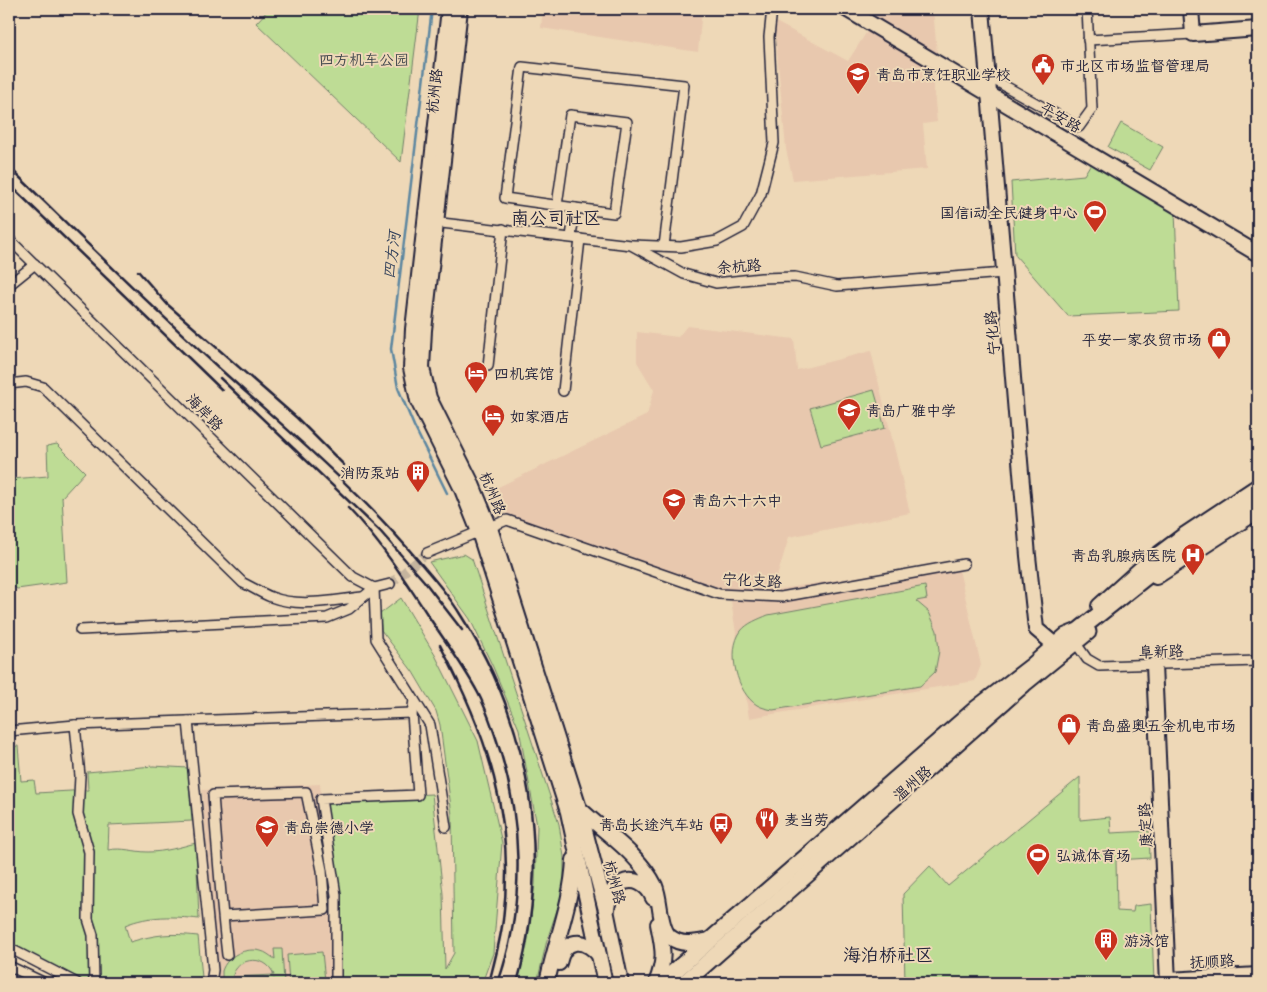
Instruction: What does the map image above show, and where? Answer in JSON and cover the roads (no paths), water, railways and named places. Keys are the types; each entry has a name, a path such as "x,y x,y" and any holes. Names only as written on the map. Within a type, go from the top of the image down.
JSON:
{"main road":[{"name":"杭州路","path":"431,222 449,9"},
{"name":"杭州路","path":"460,9 431,222 412,340 411,368 420,408 484,530 579,808 606,910 621,983"},
{"name":"平安路","path":"846,9 989,92 1258,254"},
{"name":"宁化路","path":"982,9 1028,559 1036,629 1065,641"},
{"path":"1191,9 1193,34 1258,29"},
{"name":"温州路","path":"687,982 1018,690 1065,641 1148,562 1184,535 1258,486"},
{"path":"1175,554 1258,499"},
{"name":"温州路","path":"1143,586 1258,511"},
{"name":"杭州路","path":"484,530 565,802 606,983"},
{"name":"温州路","path":"1065,641 1117,610 1175,554"},
{"name":"温州路","path":"661,983 977,708 1175,554"},
{"name":"康定路","path":"1154,665 1168,982"},
{"path":"579,808 639,862 647,873 656,889 668,936 682,943 693,944 711,940"},
{"path":"547,983 573,879 574,839"},
{"path":"606,910 612,892 620,884 637,882 645,885 650,891 663,949 663,965 656,983"},
{"path":"555,983 561,956 566,947 571,944 587,944 601,961"},
{"name":"抚顺路","path":"1168,982 1258,975"}],"street":[{"path":"631,245 681,247 717,241 743,227 761,194 774,143 769,37 772,9"},
{"path":"987,76 1079,127 1092,109 1087,9"},
{"path":"1088,40 1193,34"},
{"path":"557,205 570,115 627,122 614,213 505,198 522,67 684,85 664,246"},
{"path":"563,391 575,238 574,208"},
{"name":"余杭路","path":"431,222 631,245 684,274 716,283 760,278 795,277 837,286 1004,273"},
{"path":"488,366 503,229"},
{"name":"海岸路","path":"9,239 353,577 374,588"},
{"path":"9,285 35,264"},
{"path":"9,384 26,382 43,387 243,583 271,597 288,601 308,602 363,597"},
{"name":"宁化支路","path":"484,530 507,520 516,522 720,594 782,597 964,564"},
{"path":"427,553 484,530"},
{"path":"80,630 327,618 349,609 374,588 390,584"},
{"path":"374,588 376,639 430,725 446,827"},
{"name":"阜新路","path":"1065,641 1086,659 1099,666 1258,661"},
{"path":"336,983 336,894 322,799 418,795 412,713 414,700"},
{"path":"9,731 75,725 412,713"},
{"path":"188,721 213,970 211,983"},
{"path":"75,725 80,776 78,814 88,852 88,919 93,935 94,983"},
{"path":"223,916 325,910 322,870 306,792 213,794 216,845 223,916 227,955"},
{"path":"200,847 216,845"},
{"path":"9,948 77,983"},
{"path":"9,966 45,983"}],"waterway":[{"name":"四方河","path":"432,9 391,349 398,388 414,426 447,493"}],"tunnel":[{"path":"390,584 427,553"}],"railway":[{"path":"9,167 166,320 350,488 400,539 438,583 456,608 485,657 504,701 519,746 529,793 533,840 533,888 528,936 517,983"},
{"path":"9,184 222,390"},
{"path":"138,271 167,304 297,418 344,465"},
{"path":"220,378 380,531 424,581 462,630"},
{"path":"348,508 390,559 460,663 481,698 495,735 511,796 518,859 513,922 507,953 498,983"},
{"path":"440,645 472,711 494,778 501,812 505,847 506,883 502,928 489,983"}],"place":[{"name":"市北区市场监督管理局","path":"1043,86"},
{"name":"青岛市烹饪职业学校","path":"858,95"},
{"name":"国信i动全民健身中心","path":"1095,233"},
{"name":"平安一家农贸市场","path":"1219,360"},
{"name":"四机宾馆","path":"476,394"},
{"name":"青岛广雅中学","path":"849,431"},
{"name":"如家酒店","path":"493,437"},
{"name":"消防泵站","path":"418,493"},
{"name":"青岛六十六中","path":"674,521"},
{"name":"青岛乳腺病医院","path":"1193,576"},
{"name":"青岛盛奥五金机电市场","path":"1069,746"},
{"name":"麦当劳","path":"767,840"},
{"name":"青岛长途汽车站","path":"721,845"},
{"name":"青岛崇德小学","path":"267,848"},
{"name":"弘诚体育场","path":"1038,876"},
{"name":"游泳馆","path":"1106,961"}],"district":[{"name":"南公司社区","path":"556,217"},
{"name":"海泊桥社区","path":"888,954"}],"park label":[{"name":"四方机车公园","path":"364,59"}]}
